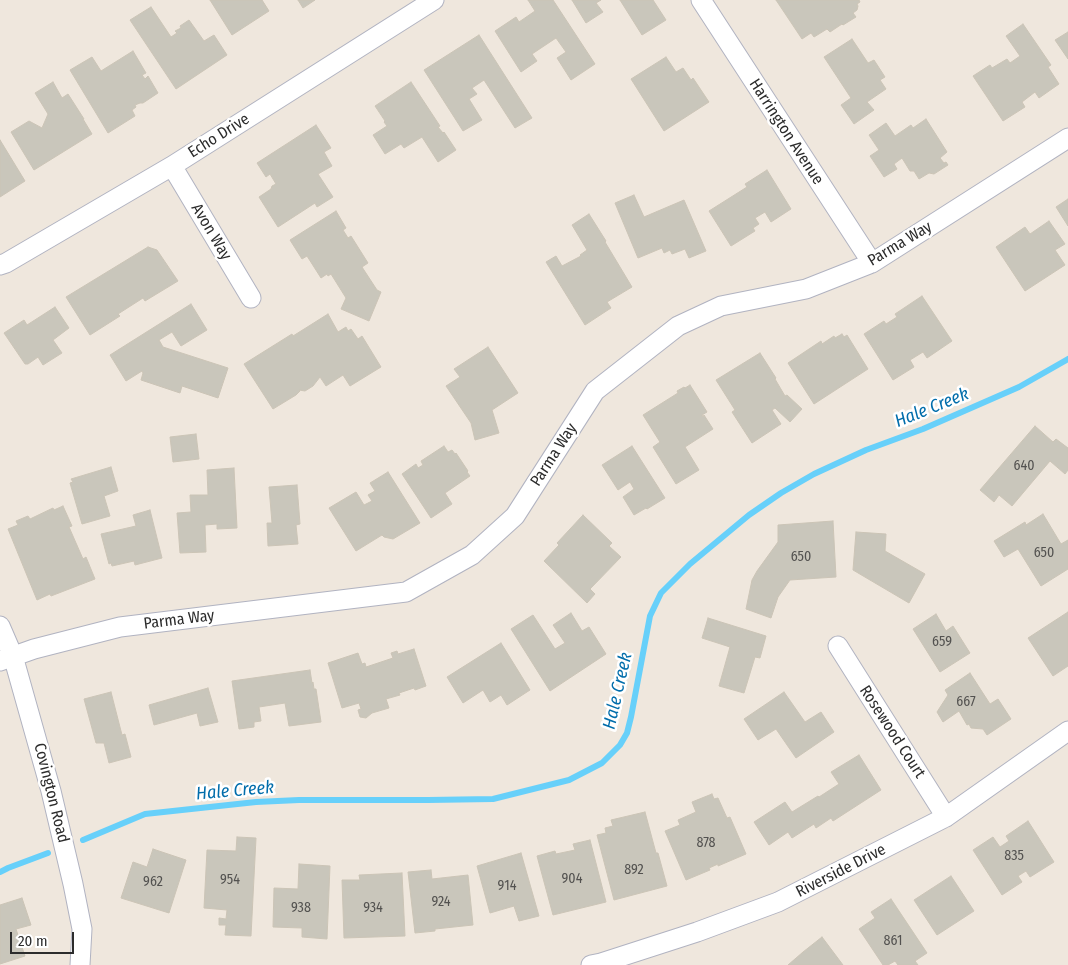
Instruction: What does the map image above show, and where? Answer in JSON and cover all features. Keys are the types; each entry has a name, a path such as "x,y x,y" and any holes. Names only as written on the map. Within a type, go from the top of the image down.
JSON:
{"street":[{"name":"Echo Drive","path":"0,265 172,166 434,0"},
{"name":"Harrington Avenue","path":"701,0 872,264"},
{"name":"Parma Way","path":"7,659 34,649 120,627 406,592 472,556 515,516 595,391 678,326 721,306 806,289 872,264 1068,138"},
{"name":"Avon Way","path":"172,166 251,298"},
{"name":"Covington Road","path":"0,626 7,659 52,791 82,929 80,965"},
{"name":"Rosewood Court","path":"838,646 946,817"},
{"name":"Riverside Drive","path":"598,964 697,932 778,902 946,817 1068,731"}],"building":[{"path":"210,0 262,0 269,11 232,35"},
{"path":"298,0 315,0 303,8"},
{"path":"528,0 553,0 595,64 571,80 557,58 566,52 556,38 532,54 537,61 521,72 495,31 516,17 519,22 535,11"},
{"path":"572,0 601,0 596,3 603,12 586,23"},
{"path":"620,0 653,0 666,20 642,35"},
{"path":"776,0 859,0 860,2 857,4 857,10 853,13 856,17 830,32 827,29 814,37 811,33 802,39"},
{"path":"151,7 171,37 177,33 175,31 181,28 180,26 189,20 204,41 214,35 227,55 176,89 130,20"},
{"path":"1023,24 1051,65 1048,67 1059,84 1039,98 1035,92 1022,102 1025,107 1003,121 973,76 990,65 992,68 1007,59 1010,63 1020,56 1006,36"},
{"path":"1068,32 1068,59 1055,40"},
{"path":"479,35 532,118 515,128 484,80 472,88 477,94 469,99 482,120 463,131 424,70"},
{"path":"852,39 868,63 874,60 885,77 880,80 886,89 867,102 874,110 854,124 841,105 851,98 824,57"},
{"path":"133,51 146,73 142,75 145,79 148,76 158,93 143,103 135,105 136,107 132,110 135,116 108,133 70,70 92,57 101,71"},
{"path":"666,57 676,72 683,68 691,80 693,78 709,102 664,131 631,79"},
{"path":"53,82 62,98 68,94 92,134 34,170 11,132 29,121 42,128 48,114 35,93"},
{"path":"411,82 440,126 438,127 444,132 456,150 438,162 422,137 404,148 401,144 385,154 373,135 387,126 375,106"},
{"path":"926,119 947,152 940,158 948,165 934,174 929,173 919,179 914,171 910,171 902,158 894,164 897,169 884,177 870,156 879,150 869,135 886,123 895,136 911,125 913,128"},
{"path":"316,125 331,148 324,152 332,166 318,174 333,197 317,207 315,203 278,227 259,197 276,184 270,174 266,177 257,163"},
{"path":"0,140 25,181 0,197"},
{"path":"767,170 791,209 771,222 765,212 755,218 759,224 753,228 755,231 731,246 709,211 747,187 745,184"},
{"path":"634,195 644,217 684,200 706,251 689,258 685,249 672,254 670,250 664,253 662,248 638,258 615,203"},
{"path":"1068,199 1068,226 1056,207"},
{"path":"336,211 346,228 343,230 348,238 351,236 368,263 362,267 377,290 381,292 369,321 341,309 346,298 331,274 321,278 307,256 302,259 290,240"},
{"path":"589,214 632,287 607,302 611,308 585,325 546,262 556,256 562,266 581,256 587,250 572,225"},
{"path":"1049,221 1065,244 1055,250 1065,265 1025,291 996,247 1025,227 1030,234"},
{"path":"148,247 157,250 178,281 145,301 143,298 118,314 120,316 90,335 66,297"},
{"path":"922,296 952,341 927,358 923,352 910,360 914,367 893,380 864,334 884,321 886,324 897,317 895,314"},
{"path":"191,304 207,330 181,346 172,332 159,340 163,347 228,368 218,398 182,386 180,393 141,380 142,371 126,381 110,355"},
{"path":"55,307 69,328 53,340 62,353 43,365 38,357 25,364 4,333 24,320 27,325"},
{"path":"328,314 338,332 346,327 348,331 351,329 358,339 362,336 381,367 350,386 343,375 326,386 320,377 313,386 305,391 299,390 296,395 273,409 244,364"},
{"path":"842,334 844,337 847,335 868,369 814,404 788,363 821,341 822,344 834,336 835,338"},
{"path":"488,347 518,393 492,410 499,433 475,440 471,423 446,386 460,377 454,369"},
{"path":"760,353 785,396 787,395 802,409 790,422 775,408 772,410 781,424 752,443 732,412 735,410 716,380"},
{"path":"690,385 707,412 702,415 703,417 704,415 713,429 685,447 699,470 676,484 653,447 660,442 643,415 678,393 677,391"},
{"path":"1035,426 1053,442 1056,439 1068,448 1068,470 1065,474 1050,461 1012,506 999,495 994,502 980,490"},
{"path":"196,434 199,459 173,462 170,437"},
{"path":"444,446 448,452 452,450 456,453 470,476 445,493 452,504 431,518 402,474 416,464 418,468 423,465 421,461"},
{"path":"632,446 665,498 634,515 623,497 634,489 630,482 618,490 602,465"},
{"path":"111,467 118,491 104,496 110,516 82,524 70,483 73,482 71,479"},
{"path":"234,468 237,528 217,529 217,524 205,525 206,552 180,553 177,513 191,512 190,495 208,495 207,470"},
{"path":"388,472 420,523 393,539 382,535 356,551 329,508 356,492 364,505 372,501 368,495 375,491 370,483"},
{"path":"297,485 300,524 296,525 298,544 268,546 267,523 272,523 269,487"},
{"path":"63,506 72,526 69,527 83,559 86,557 95,579 37,600 8,529 18,525 16,521 28,516 30,519 53,508 54,510"},
{"path":"150,510 162,558 135,565 134,561 112,566 111,563 109,564 101,534 136,526 133,515"},
{"path":"1043,514 1061,544 1068,540 1068,569 1041,586 1018,549 1004,557 994,541 1025,522 1026,525"},
{"path":"583,515 612,543 609,546 621,557 590,589 595,594 587,603 544,561 559,545 557,543"},
{"path":"833,521 836,577 790,580 778,597 771,618 746,609 752,580 778,542 778,525"},
{"path":"856,532 886,534 885,551 925,574 909,603 853,570"},
{"path":"1068,612 1068,666 1053,676 1028,638"},
{"path":"571,613 582,631 589,627 606,654 550,691 511,629 533,615 555,649 565,643 553,625"},
{"path":"936,614 946,631 953,626 970,653 940,672 913,629"},
{"path":"708,618 766,636 760,658 755,657 744,693 719,686 730,647 702,638"},
{"path":"501,643 530,690 507,705 501,695 490,702 483,690 463,703 447,677"},
{"path":"414,649 426,686 415,690 414,688 386,699 389,708 372,713 366,718 360,717 358,710 361,709 359,703 342,708 328,663 358,653 362,664 365,663 366,667 393,658 391,653 397,651 398,654"},
{"path":"310,670 312,683 314,689 316,689 321,722 289,726 285,703 259,707 261,721 254,722 254,727 239,729 232,681"},
{"path":"970,673 990,704 998,699 1011,719 987,735 983,729 971,728 969,724 967,725 959,711 943,722 937,712 948,695 945,690"},
{"path":"208,688 218,722 200,726 197,713 154,725 149,705"},
{"path":"111,692 122,735 125,734 131,757 109,763 104,743 96,743 84,699"},
{"path":"784,692 805,722 821,712 834,732 796,758 776,729 758,740 744,719"},
{"path":"859,755 881,790 833,821 831,818 816,828 814,824 792,838 788,832 769,845 754,822 785,802 792,812 819,797 839,784 831,772"},
{"path":"712,794 714,799 718,798 727,818 730,817 746,854 718,866 718,864 709,868 710,870 686,880 665,831 680,825 678,820 696,812 692,802"},
{"path":"645,812 667,886 614,900 597,835 606,833 605,828 613,826 611,820"},
{"path":"1028,821 1054,862 1030,877 1026,871 1018,876 1022,882 1002,895 973,850 993,837 1000,847 1009,841 1006,836"},
{"path":"237,837 256,838 251,936 225,935 226,925 219,925 219,918 226,919 227,910 204,908 207,850 236,851"},
{"path":"590,840 606,902 553,915 537,856 555,851 556,854 575,850 573,844"},
{"path":"153,849 186,860 169,913 121,898 133,862 147,867"},
{"path":"521,853 539,916 519,921 514,906 490,913 477,866"},
{"path":"299,864 330,866 327,939 302,937 302,928 273,927 274,888 298,889"},
{"path":"431,870 432,879 468,875 473,925 415,933 408,872"},
{"path":"402,873 405,936 344,938 342,880 360,880 359,875"},
{"path":"951,876 974,911 937,935 914,900"},
{"path":"22,898 31,925 16,929 25,956 0,964 0,905"},
{"path":"891,899 927,953 915,961 918,965 898,965 895,961 888,965 883,965 859,929 875,918 871,912"},
{"path":"822,937 843,965 788,965 803,952"}],"waterway":[{"name":"Hale Creek","path":"83,840 145,814 256,802 299,800 493,799 569,780 602,763 620,745 627,733 650,616 661,593 690,564 749,515 781,493 814,474 866,450 923,429 1019,387 1068,359"},
{"name":"Hale Creek","path":"0,872 48,853"}]}
